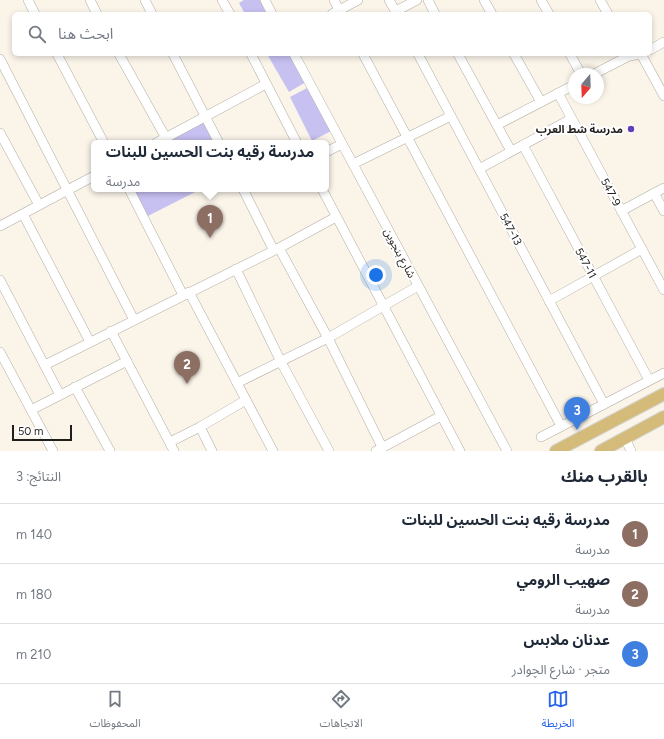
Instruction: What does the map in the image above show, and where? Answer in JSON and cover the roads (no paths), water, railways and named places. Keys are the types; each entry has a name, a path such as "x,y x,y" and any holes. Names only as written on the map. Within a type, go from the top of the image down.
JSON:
{"main road":[{"path":"556,451 664,394"},
{"path":"600,451 664,417"}],"street":[{"path":"28,0 34,12"},
{"path":"90,0 96,12"},
{"path":"145,0 151,12"},
{"path":"222,0 229,12"},
{"path":"265,0 271,12"},
{"path":"334,0 338,12"},
{"path":"340,12 358,0"},
{"path":"389,0 395,12"},
{"path":"398,12 417,0"},
{"path":"428,0 434,12"},
{"path":"484,0 491,12"},
{"path":"541,0 547,12"},
{"path":"600,0 607,12"},
{"path":"652,49 664,42"},
{"path":"58,56 102,140"},
{"path":"120,56 166,138"},
{"path":"174,56 218,140"},
{"path":"252,56 295,140"},
{"name":"شارع بنجوين","path":"295,56 507,451"},
{"path":"364,56 561,426"},
{"name":"547-13","path":"419,56 604,404"},
{"path":"459,56 511,151"},
{"path":"515,56 541,102"},
{"path":"571,56 578,68"},
{"path":"604,69 627,56"},
{"path":"643,56 664,96"},
{"path":"0,59 134,320"},
{"path":"162,140 266,84"},
{"path":"497,126 568,88"},
{"name":"547-9","path":"558,93 664,290"},
{"path":"353,164 451,116"},
{"path":"479,169 571,118"},
{"path":"0,134 39,205"},
{"path":"329,150 342,144"},
{"name":"547-11","path":"523,145 650,380"},
{"path":"0,226 91,178"},
{"path":"621,211 664,188"},
{"path":"131,192 186,294 237,383 272,451"},
{"path":"245,192 328,338 379,449 441,416"},
{"path":"324,192 460,451"},
{"path":"654,193 664,211"},
{"path":"23,214 90,342"},
{"path":"45,364 236,269 336,217"},
{"path":"549,301 642,249"},
{"path":"236,269 281,362 329,451"},
{"path":"0,280 60,395"},
{"path":"237,383 328,338 418,286"},
{"path":"111,331 174,451"},
{"path":"1,357 53,451"},
{"path":"31,410 127,361"},
{"path":"541,437 664,373"},
{"path":"75,387 110,451"},
{"path":"170,442 200,427 246,400"},
{"path":"200,427 212,451"},
{"path":"625,438 632,451"}],"place":[{"name":"مدرسة شط العرب","path":"631,129"},
{"name":"مدرسة رقيه بنت الحسين للبنات","path":"210,238"},
{"name":"صهيب الرومي","path":"187,384"},
{"name":"عدنان ملابس","path":"577,430"}]}
